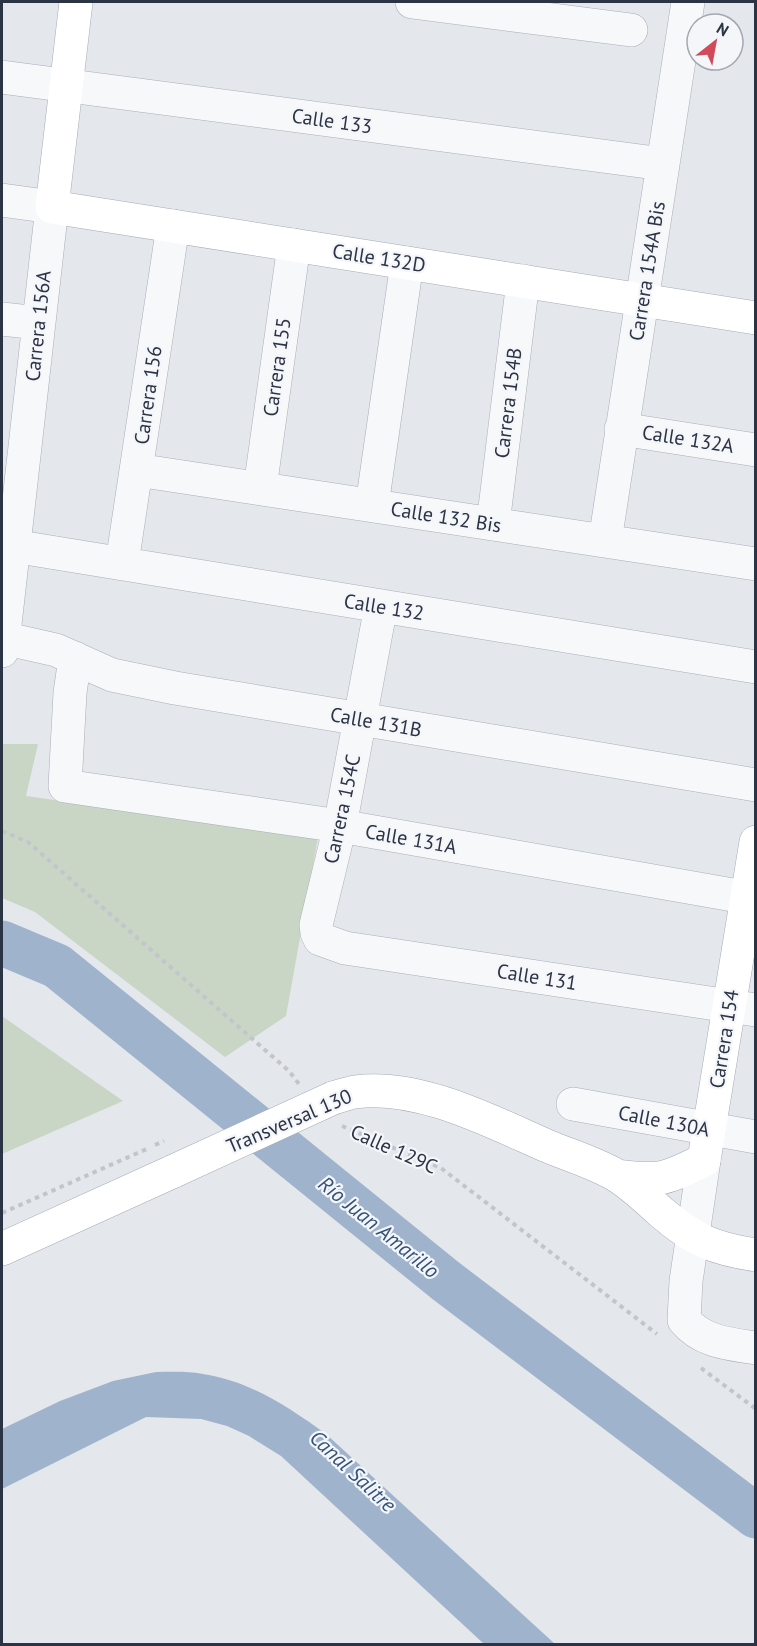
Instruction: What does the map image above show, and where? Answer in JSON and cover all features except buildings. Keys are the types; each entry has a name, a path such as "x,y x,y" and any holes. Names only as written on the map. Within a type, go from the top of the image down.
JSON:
{"main road":[{"name":"Carrera 156A","path":"52,207 76,2"},
{"name":"Calle 132D","path":"52,207 756,318"},
{"name":"Carrera 154","path":"706,1145 742,1008 756,842"},
{"name":"Transversal 130","path":"2,1249 164,1158 337,1112 354,1092 377,1091 425,1098 477,1117 617,1176 692,1235 718,1248 756,1255"},
{"name":"Transversal 130","path":"617,1176 658,1180 680,1172 706,1145"}],"street":[{"path":"412,2 631,30"},
{"name":"Carrera 154A Bis","path":"605,541 688,2"},
{"name":"Calle 133","path":"2,77 663,165"},
{"name":"Calle 132D","path":"2,200 52,207"},
{"name":"Carrera 156A","path":"2,645 13,451 38,323 52,207"},
{"name":"Carrera 156","path":"122,563 173,226"},
{"name":"Carrera 155","path":"260,488 294,245"},
{"path":"372,505 407,263"},
{"name":"Carrera 154B","path":"493,524 523,281"},
{"path":"2,319 38,323"},
{"name":"Calle 132A","path":"621,429 756,450"},
{"name":"Calle 132 Bis","path":"136,470 756,564"},
{"name":"Calle 132","path":"8,565 122,563 756,667"},
{"name":"Carrera 154C","path":"320,939 316,925 340,826 381,606"},
{"name":"Calle 131B","path":"2,645 46,647 112,675 175,688 756,785"},
{"name":"Calle 131A","path":"75,658 70,693 65,786 340,826 751,899"},
{"name":"Calle 131","path":"320,939 345,948 742,1008"},
{"name":"Calle 130A","path":"573,1104 706,1145 756,1137"},
{"name":"Carrera 154","path":"706,1145 686,1281 684,1320 692,1329 715,1342 756,1348"}],"path":[{"path":"2,831 28,842 289,1071 303,1088"},
{"name":"Calle 129C","path":"337,1112 441,1168 663,1338"},
{"path":"2,1213 164,1158"},
{"path":"700,1367 756,1409"}],"green space":[{"path":"2,744 38,744 26,796 318,837 286,1016 225,1057 35,912 2,898"},
{"path":"2,1016 123,1101 2,1154"}],"water":[{"name":"Canal Salitre","path":"156,1372 197,1373 220,1377 268,1396 312,1424 326,1434 555,1644 484,1644 281,1456 249,1436 227,1426 201,1419 146,1417 2,1489 2,1429 60,1401 113,1381"}],"waterway":[{"name":"Río Juan Amarillo","path":"2,943 57,966 446,1281 756,1516"}]}
